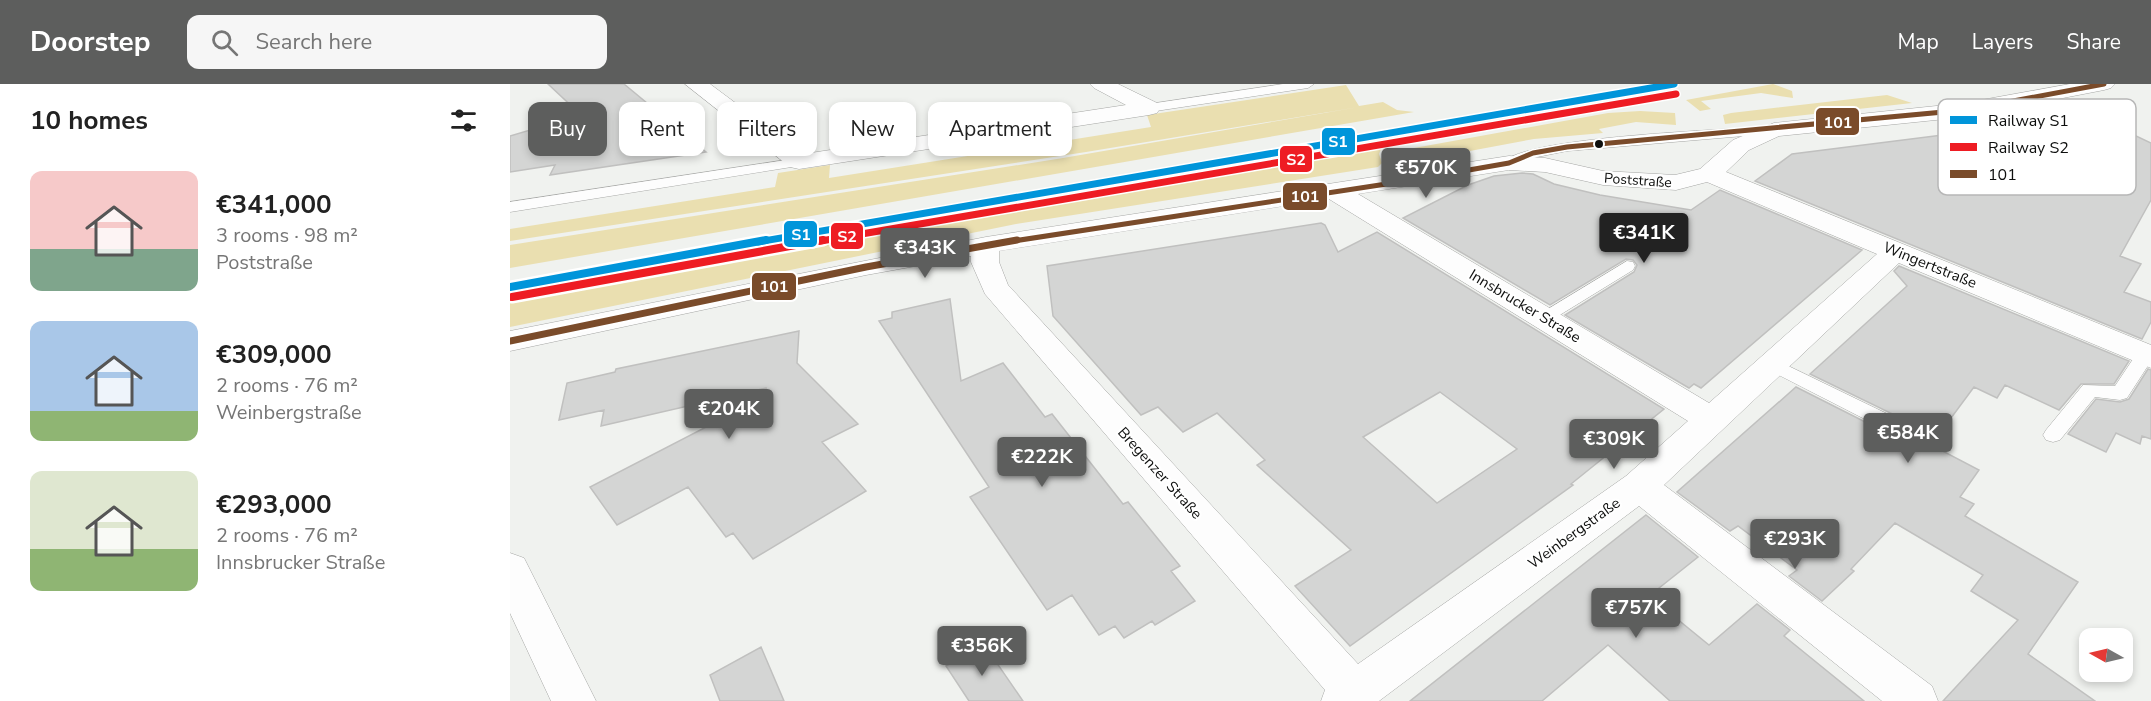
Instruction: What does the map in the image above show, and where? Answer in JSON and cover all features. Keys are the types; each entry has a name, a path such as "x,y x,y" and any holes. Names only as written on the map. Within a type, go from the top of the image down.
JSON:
{"street":[{"path":"696,84 799,162 1149,108"},
{"path":"1101,84 1149,108"},
{"name":"Poststraße","path":"2024,99 2104,84"},
{"name":"Poststraße","path":"510,341 822,276 986,245 1509,164 1545,165 1603,178 1676,183 1709,174 1741,145 1774,130 1938,113"},
{"name":"Wingertstraße","path":"1709,174 2148,356"},
{"name":"Innsbrucker Straße","path":"1336,192 1713,421"},
{"name":"Bregenzer Straße","path":"986,245 988,276 995,288 1349,696"},
{"name":"Weinbergstraße","path":"1349,696 1639,486 1713,421 1896,251"},
{"path":"1639,486 1916,701"},
{"path":"510,570 574,701"}],"lane":[{"path":"1149,108 1308,84"},
{"path":"1509,164 1533,153 1567,147 1774,130"},
{"path":"510,207 799,162"},
{"path":"1544,317 1626,266"},
{"path":"2053,435 2090,390 2120,393 2148,356"},
{"path":"1774,365 1897,427"}],"shaded area":[{"path":"1773,84 1792,91 1793,98 1761,93 1701,101 1711,109 1700,111 1686,100"},
{"path":"1346,85 1359,106 1383,102 1397,110 1414,112 510,268 510,245 1063,158 1359,107 1072,154 1072,140 1151,127 1147,115"},
{"path":"1887,95 1912,103 1725,124 1723,115 1731,113"},
{"path":"1640,111 1675,113 1676,125 1636,122 1599,129 1603,133 1534,139 1411,162 1403,160 1398,155 1403,150 1608,113"},
{"path":"1396,141 1381,149 1379,154 1382,163 1378,167 1016,224 510,327 510,300"},
{"path":"968,156 1060,156 510,241 510,229 775,187 778,173 830,165 829,178"}],"building":[{"path":"548,84 624,84 646,102 619,102 619,156 679,156 550,175 555,165 510,172 510,136 528,131 528,156 607,156 607,102 567,102"},
{"path":"1938,136 1938,195 2136,195 2136,136 2151,143 2151,200 2120,256 2141,264 2124,292 2151,302 2151,322 2142,339 1755,181 1792,154"},
{"path":"1533,174 1554,184 1600,195 1691,210 1720,190 1862,250 1701,388 1694,384 1689,388 1565,315 1634,272 1637,265 1633,260 1626,259 1550,305 1403,218 1468,185 1494,176"},
{"path":"1321,223 1325,225 1338,252 1377,232 1664,409 1571,484 1573,485 1350,646 1295,586 1351,550 1257,465 1265,460 1217,413 1183,432 1158,407 1141,415 1053,316 1047,266","holes":["1440,392 1517,449 1437,503 1363,437"]},
{"path":"1899,266 2129,361 2114,384 2081,384 2059,410 2005,385 1997,398 1974,387 1931,445 1979,470 1960,497 1974,504 1965,516 2078,582 2028,654 2095,701 1943,701 2018,620 1971,591 1983,575 1895,523 1851,569 1854,571 1822,601 1789,576 1797,570 1738,526 1730,531 1677,492 1796,387 1889,434 1898,436 1906,433 1909,426 1905,420 1810,374 1907,286 1894,271"},
{"path":"950,299 961,381 1003,363 1045,417 1052,414 1123,504 1128,502 1180,566 1171,571 1195,601 1155,625 1152,621 1124,638 1115,626 1099,635 1072,595 1047,610 970,497 989,487 879,321 892,318 892,312"},
{"path":"799,331 797,363 858,424 822,442 866,491 753,559 733,533 726,537 688,487 617,525 590,487 768,395 766,388 601,426 604,410 559,420 567,383 615,372 616,369"},
{"path":"2148,369 2151,370 2151,439 2142,436 2140,444 2116,433 2106,452 2068,434 2096,399 2120,402 2129,399"},
{"path":"1646,515 1698,557 1649,596 1709,645 1757,604 1790,630 1784,636 1864,701 1670,701 1608,645 1542,701 1410,701"},
{"path":"983,643 1023,701 969,701 946,666"},
{"path":"761,647 784,701 720,701 710,675"}],"rail line":[{"name":"S1","path":"510,287 861,223 1674,84"},
{"name":"S2","path":"512,297 863,233 1676,94"}],"transit line":[{"name":"101","path":"2024,99 2104,84"},
{"name":"101","path":"510,341 866,267 986,245 1406,181 1509,163 1533,153 1567,147 1938,113"}]}
